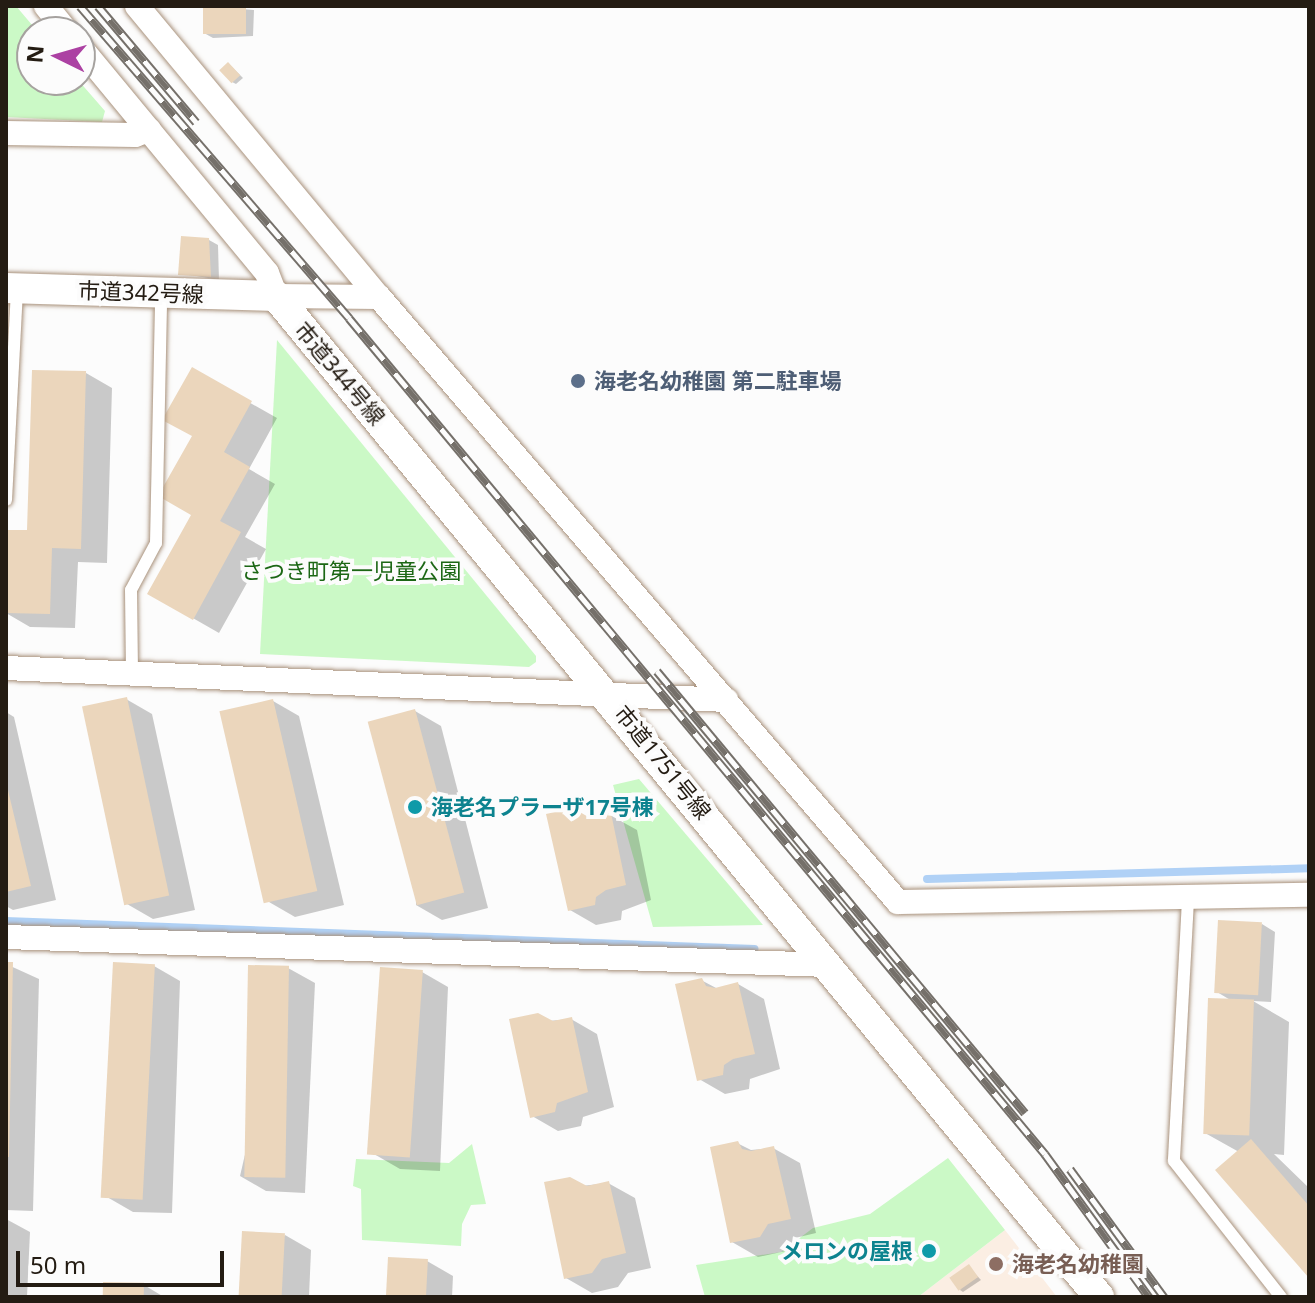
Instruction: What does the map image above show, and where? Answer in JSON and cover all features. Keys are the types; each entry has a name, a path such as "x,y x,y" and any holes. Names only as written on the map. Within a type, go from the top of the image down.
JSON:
{"street":[{"path":"137,6 379,297 898,902 1188,900 1309,895"},
{"name":"市道344号線","path":"96,66 267,273 276,296 607,694"},
{"path":"6,133 135,135 149,130"},
{"name":"市道342号線","path":"11,288 276,296"},
{"path":"276,296 379,297"},
{"name":"市道1751号線","path":"6,668 607,694 1099,1297"},
{"path":"607,694 726,700"},
{"path":"6,937 829,965"}],"lane":[{"path":"6,500 11,288"},
{"path":"132,672 131,590 156,543 161,293"},
{"path":"1188,900 1174,1161 1281,1297"}],"shaded area":[{"name":"海老名幼稚園","path":"1005,1230 1057,1297 918,1297"}],"green space":[{"path":"6,6 16,6 24,16 16,16 16,96 92,96 105,111 102,122 6,117"},
{"name":"さつき町第一児童公園","path":"277,340 536,656 536,662 529,667 260,654"},
{"path":"639,779 763,925 653,927 613,785"},
{"path":"472,1144 486,1204 471,1205 462,1224 461,1246 362,1240 361,1189 353,1186 356,1159 449,1163"},
{"path":"948,1158 1005,1230 918,1297 705,1297 696,1265 781,1252 813,1228 870,1214"}],"building":[{"path":"203,6 246,6 246,34 203,34"},
{"path":"228,62 240,75 231,83 219,70"},
{"path":"181,236 209,238 211,277 178,275"},
{"path":"192,367 252,401 224,452 250,467 220,521 241,532 193,620 147,594 191,515 158,496 192,436 162,420"},
{"path":"32,370 86,371 81,549 52,548 50,614 6,613 6,530 27,530"},
{"path":"127,697 169,896 124,905 82,707"},
{"path":"273,699 317,891 264,903 219,711"},
{"name":"海老名プラーザ17号棟","path":"415,709 464,893 417,905 368,722"},
{"path":"6,782 31,886 6,892"},
{"path":"573,808 590,818 611,813 626,885 606,890 596,897 595,905 568,911 546,814"},
{"path":"1218,920 1262,922 1258,995 1214,993"},
{"path":"6,962 13,962 9,1157 6,1157"},
{"path":"113,962 155,964 143,1200 101,1198"},
{"path":"248,965 289,966 285,1178 244,1177"},
{"path":"380,967 423,970 410,1158 367,1155"},
{"path":"702,978 706,986 715,988 738,982 755,1054 733,1059 724,1065 723,1075 697,1081 675,984"},
{"path":"1208,998 1254,1000 1249,1136 1203,1134"},
{"path":"538,1013 553,1021 572,1017 588,1092 557,1103 555,1112 530,1118 509,1019"},
{"path":"1251,1139 1309,1206 1309,1278 1215,1170"},
{"path":"738,1141 742,1149 751,1151 774,1146 791,1219 768,1224 760,1237 730,1243 710,1147"},
{"path":"570,1177 587,1186 609,1181 626,1253 602,1259 592,1273 564,1279 544,1182"},
{"path":"242,1231 285,1233 282,1297 239,1297"},
{"name":"メロンの屋根","path":"929,1244 936,1251 929,1258 922,1251"},
{"path":"388,1257 428,1259 426,1297 386,1297"},
{"path":"969,1264 978,1277 959,1291 949,1278"},
{"path":"103,1282 144,1283 144,1297 103,1297"}],"waterway":[{"path":"927,879 1309,868"},
{"path":"6,921 754,949"}],"railway":[{"path":"80,6 349,318 1045,1154 1149,1297"},
{"path":"98,6 196,122"},
{"path":"657,671 1025,1113"},
{"path":"1070,1169 1164,1297"}],"place":[{"name":"海老名幼稚園 第二駐車場","path":"578,381"},
{"name":"海老名プラーザ17号棟","path":"415,807"},
{"name":"メロンの屋根","path":"929,1251"},
{"name":"海老名幼稚園","path":"996,1264"}]}
